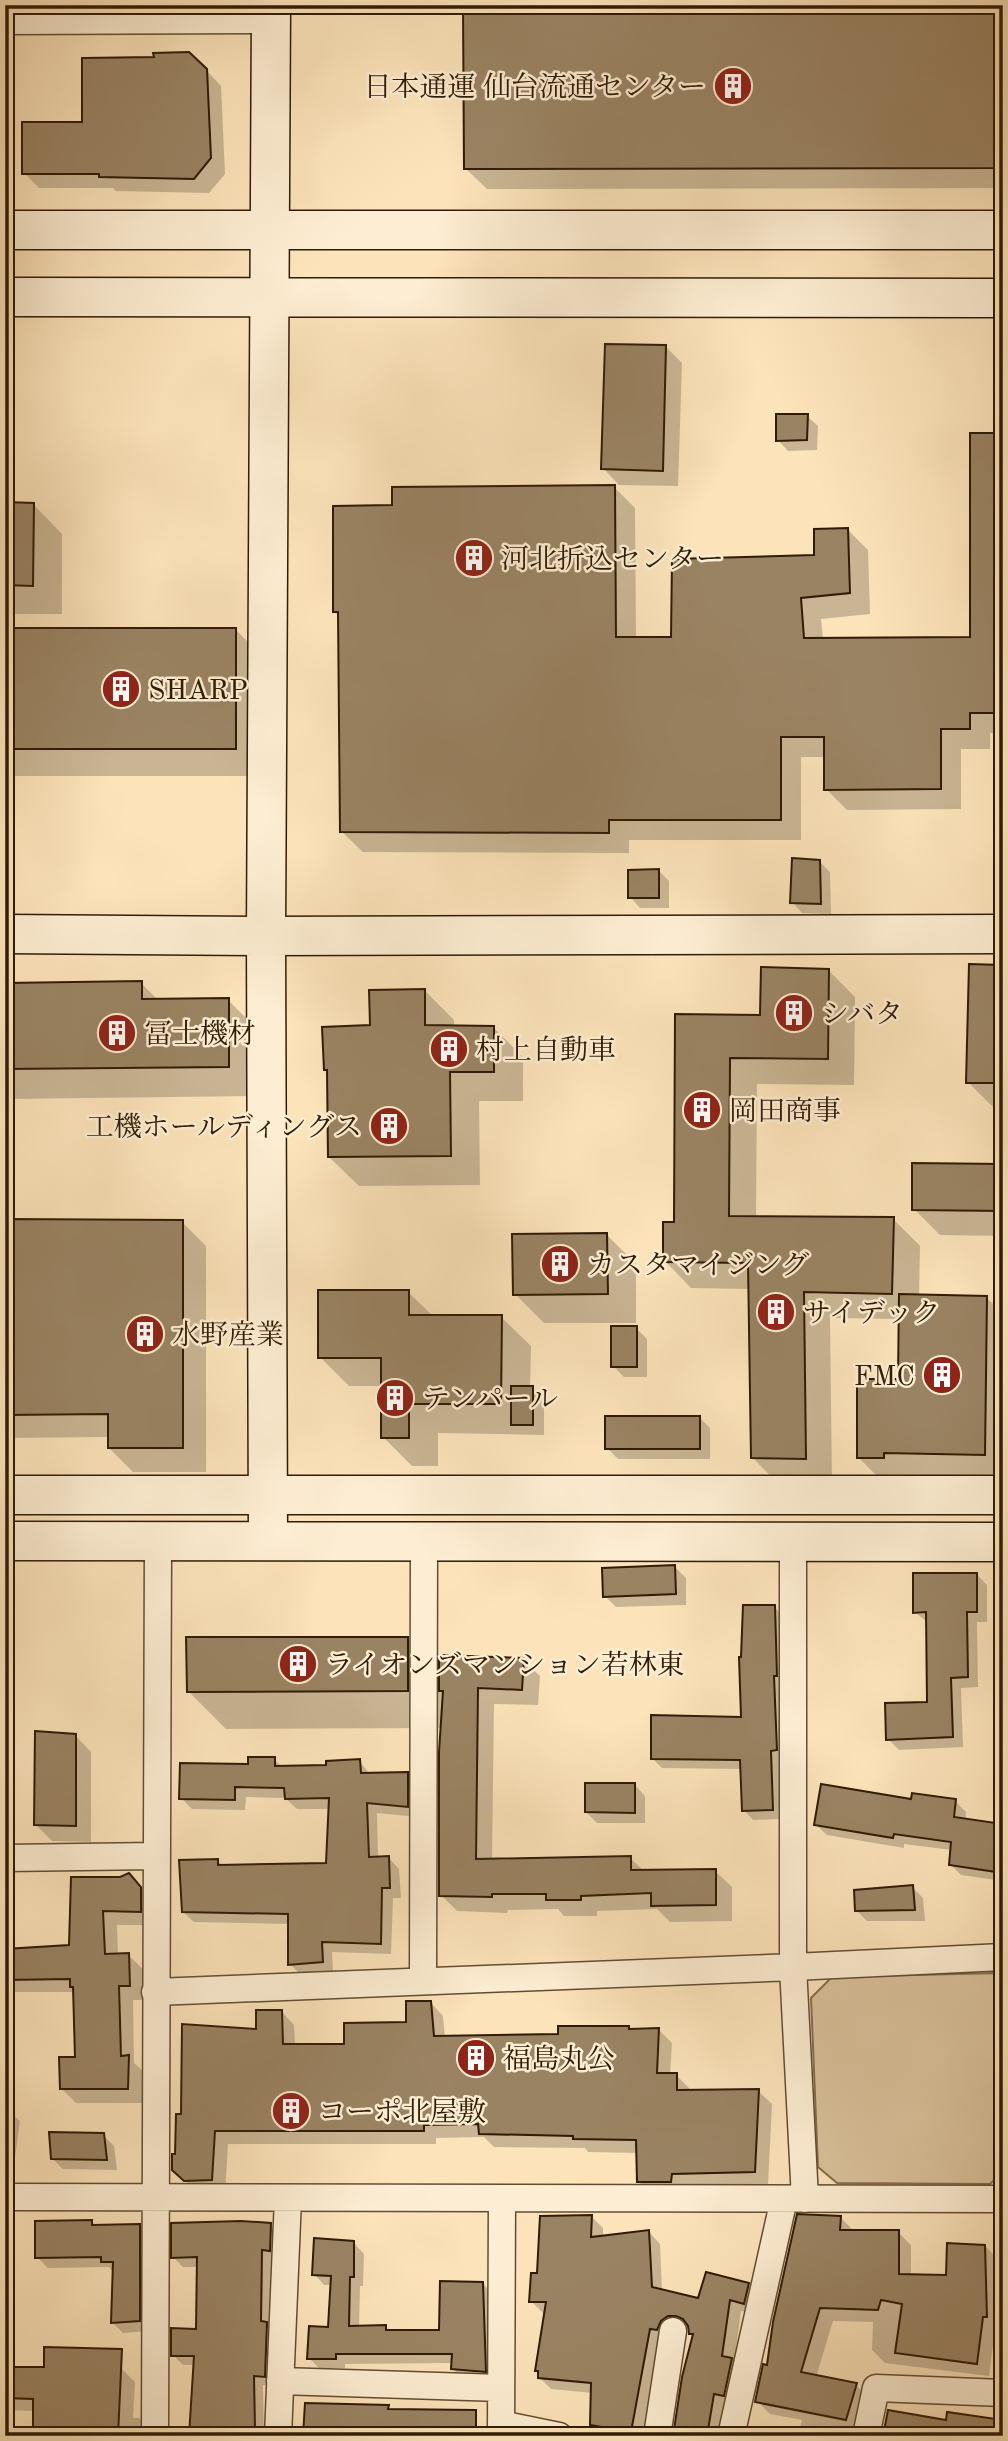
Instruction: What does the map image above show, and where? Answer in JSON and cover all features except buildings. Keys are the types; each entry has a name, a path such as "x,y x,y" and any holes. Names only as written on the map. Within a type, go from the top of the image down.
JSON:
{"street":[{"path":"5,21 271,13 266,936 268,1541"},
{"path":"5,230 1003,230"},
{"path":"5,297 1003,298"},
{"path":"5,934 1003,934"},
{"path":"5,1495 1003,1495"},
{"path":"5,1541 1003,1542"},
{"path":"155,2436 158,1541"},
{"path":"423,1981 424,1541"},
{"path":"731,2436 795,2199 793,1541"},
{"path":"5,1858 156,1856"},
{"path":"155,1992 1003,1957"},
{"path":"5,2197 1003,2199"},
{"path":"278,2436 288,2198"},
{"path":"502,2200 501,2430 559,2436"},
{"path":"657,2436 673,2331"},
{"path":"280,2381 501,2388"},
{"path":"866,2436 876,2388 1003,2393"}],"shaded area":[{"path":"999,1973 1003,1976 1003,2172 990,2184 837,2183 818,2167 811,1998 832,1977"}],"place":[{"name":"日本通運 仙台流通センター","path":"733,86"},
{"name":"河北折込センター","path":"474,558"},
{"name":"SHARP","path":"121,689"},
{"name":"シバタ","path":"794,1013"},
{"name":"冨士機材","path":"117,1033"},
{"name":"村上自動車","path":"449,1049"},
{"name":"岡田商事","path":"702,1110"},
{"name":"工機ホールディングス","path":"389,1126"},
{"name":"カスタマイジング","path":"560,1264"},
{"name":"サイデック","path":"776,1312"},
{"name":"水野産業","path":"145,1334"},
{"name":"FMC","path":"942,1375"},
{"name":"テンパール","path":"395,1398"},
{"name":"ライオンズマンション若林東","path":"298,1664"},
{"name":"福島丸公","path":"476,2058"},
{"name":"コーポ北屋敷","path":"291,2111"}]}
